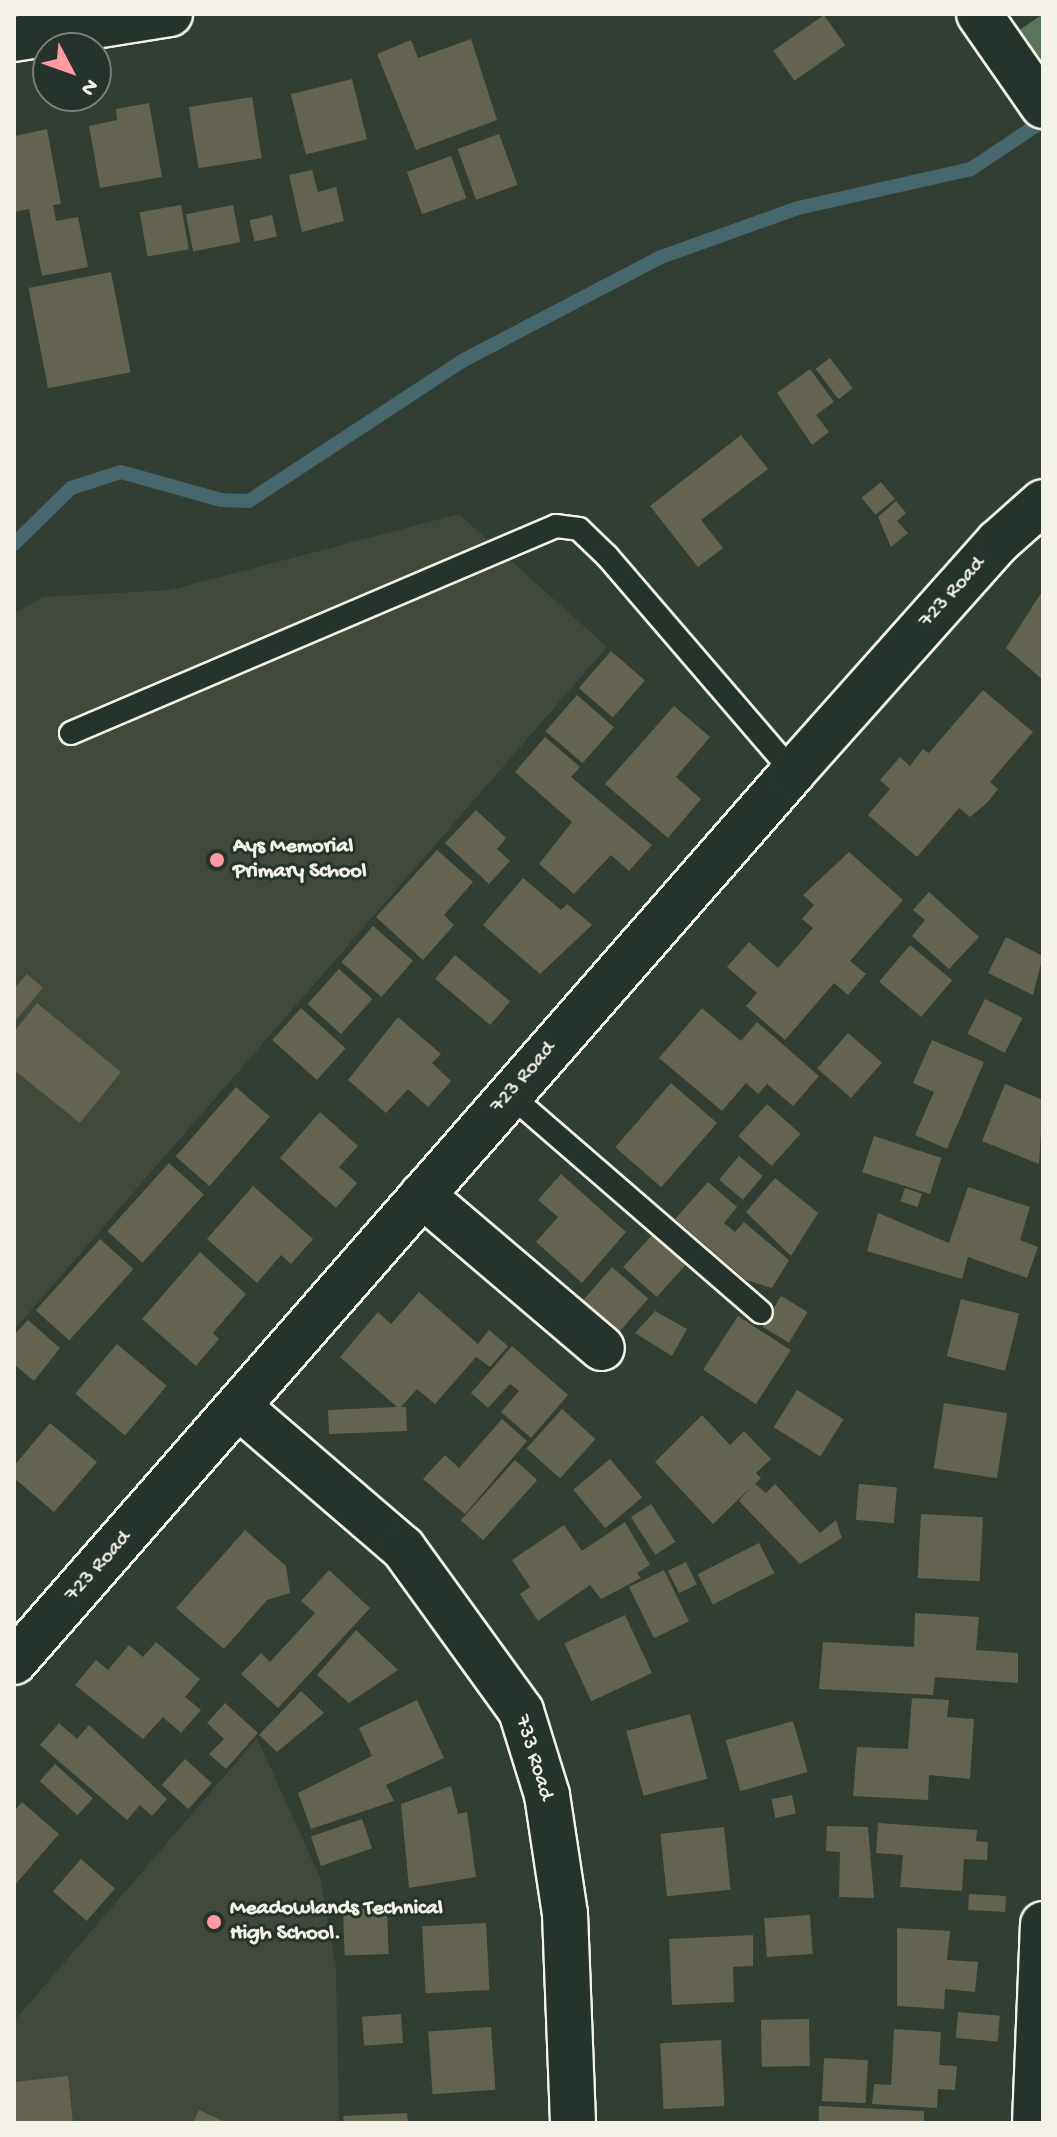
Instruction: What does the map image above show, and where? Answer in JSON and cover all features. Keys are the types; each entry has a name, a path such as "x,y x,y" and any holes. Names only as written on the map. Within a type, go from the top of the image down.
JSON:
{"street":[{"path":"14,39 170,14"},
{"path":"979,14 1039,99"},
{"name":"723 Road","path":"14,1662 240,1408 509,1094 793,772 998,542 1043,502"},
{"path":"422,1195 602,1348"},
{"name":"733 Road","path":"240,1408 403,1548 521,1711 547,1795 565,1914 573,2123"},
{"path":"1035,2123 1043,1924"}],"lane":[{"path":"71,733 556,526 579,529 607,556 793,772"},
{"path":"509,1094 761,1312"}],"shaded area":[{"name":"Ays Memorial Primary School","path":"459,514 607,647 14,1330 14,614 43,597 170,590"},
{"name":"Meadowlands Technical High School.","path":"257,1738 320,1877 336,1967 339,2123 14,2123 14,2021"}],"green space":[{"path":"1043,14 1043,102 1005,40"}],"building":[{"path":"824,15 845,45 794,81 773,51"},
{"path":"471,39 497,120 416,150 377,54 411,40 418,58"},
{"path":"352,79 367,139 306,154 291,94"},
{"path":"252,97 262,158 198,168 189,107"},
{"path":"149,103 162,177 100,188 89,126 117,120 116,109"},
{"path":"47,129 61,204 53,205 56,221 78,217 88,267 42,276 29,209 14,212 14,149 15,136"},
{"path":"499,134 517,185 476,200 458,149"},
{"path":"451,156 466,198 422,214 407,172"},
{"path":"312,170 318,192 336,187 344,221 302,232 289,175"},
{"path":"181,205 189,249 147,257 140,212"},
{"path":"233,205 240,242 193,251 186,214"},
{"path":"272,215 277,236 255,242 250,220"},
{"path":"111,272 130,372 48,388 29,288"},
{"path":"830,358 853,388 838,399 816,369"},
{"path":"810,369 834,402 816,415 829,432 812,445 777,393"},
{"path":"741,435 768,469 701,520 723,548 698,567 650,506"},
{"path":"881,482 895,499 875,515 862,498"},
{"path":"896,501 906,513 897,521 908,533 891,547 878,517"},
{"path":"1043,590 1043,680 1006,648"},
{"path":"611,651 645,681 613,718 579,688"},
{"path":"983,690 1033,732 990,782 998,789 987,803 970,817 959,808 917,857 868,815 890,789 880,780 900,757 910,766 923,749 929,753"},
{"path":"577,695 614,727 582,763 546,731"},
{"path":"674,706 710,737 676,777 701,799 668,838 605,784"},
{"path":"545,737 580,767 571,777 652,845 629,871 611,855 574,894 539,864 572,822 515,772"},
{"path":"476,810 506,838 497,849 510,861 489,884 445,843"},
{"path":"437,850 473,882 444,915 454,925 423,960 376,917"},
{"path":"849,852 903,900 850,961 866,974 848,995 834,983 785,1040 746,1006 757,993 727,967 749,942 778,968 813,928 802,919 814,905 803,895"},
{"path":"523,878 561,910 567,904 592,925 540,974 483,925"},
{"path":"929,892 979,937 949,969 912,936 925,920 913,910"},
{"path":"373,926 413,961 382,997 342,962"},
{"path":"1006,937 1043,956 1033,995 988,973"},
{"path":"910,945 952,980 921,1017 879,982"},
{"path":"455,955 510,1001 490,1025 435,979"},
{"path":"339,969 372,999 341,1034 308,1004"},
{"path":"27,974 43,988 14,1022 14,989"},
{"path":"985,999 1022,1018 1005,1053 967,1034"},
{"path":"37,1003 121,1072 80,1123 14,1070 14,1032"},
{"path":"301,1008 346,1048 317,1080 272,1040"},
{"path":"702,1008 741,1041 757,1022 819,1076 793,1106 767,1084 758,1094 746,1083 722,1111 659,1058"},
{"path":"398,1017 441,1054 432,1063 451,1081 428,1107 408,1089 386,1113 348,1080"},
{"path":"848,1033 882,1063 851,1098 817,1068"},
{"path":"932,1040 984,1062 947,1149 915,1135 934,1092 913,1083"},
{"path":"671,1083 717,1123 661,1187 615,1147"},
{"path":"1005,1084 1043,1100 1039,1164 982,1141"},
{"path":"236,1087 270,1117 210,1186 176,1156"},
{"path":"767,1104 800,1134 772,1166 738,1136"},
{"path":"320,1112 358,1146 339,1167 357,1183 336,1208 280,1158"},
{"path":"874,1136 942,1158 930,1194 862,1172"},
{"path":"739,1156 763,1176 743,1200 719,1180"},
{"path":"169,1163 204,1194 142,1263 107,1231"},
{"path":"561,1174 626,1232 582,1283 536,1242 558,1217 538,1200"},
{"path":"775,1178 818,1213 791,1256 746,1212"},
{"path":"708,1182 737,1207 724,1223 735,1232 744,1222 789,1260 772,1288 746,1280 675,1219"},
{"path":"253,1186 313,1239 291,1264 281,1255 257,1283 207,1239"},
{"path":"968,1187 1030,1207 1020,1240 1038,1247 1027,1278 968,1257 962,1279 867,1251 878,1213 949,1243"},
{"path":"905,1188 922,1194 917,1207 900,1201"},
{"path":"652,1235 685,1265 657,1297 623,1267"},
{"path":"100,1239 133,1269 69,1340 36,1310"},
{"path":"200,1252 246,1294 213,1333 219,1339 196,1366 142,1319"},
{"path":"612,1267 648,1298 615,1336 579,1305"},
{"path":"419,1292 478,1344 489,1330 508,1346 490,1367 476,1357 435,1404 417,1389 401,1407 406,1407 407,1431 329,1434 328,1410 397,1407 340,1357 378,1312 391,1324"},
{"path":"781,1296 808,1312 789,1343 762,1327"},
{"path":"961,1299 1019,1314 1005,1371 947,1356"},
{"path":"655,1311 687,1329 672,1356 635,1333"},
{"path":"738,1316 791,1350 756,1404 703,1370"},
{"path":"28,1320 60,1348 34,1381 14,1364 14,1335"},
{"path":"117,1344 167,1386 125,1436 75,1394"},
{"path":"512,1346 568,1395 531,1438 501,1412 519,1391 510,1384 488,1408 471,1393"},
{"path":"797,1390 844,1419 820,1456 774,1427"},
{"path":"944,1403 1007,1413 997,1478 934,1468"},
{"path":"562,1409 595,1439 560,1478 527,1448"},
{"path":"702,1415 730,1445 744,1431 771,1459 756,1473 761,1478 755,1484 766,1493 775,1484 820,1533 836,1520 842,1538 800,1564 739,1501 749,1489 713,1524 655,1462"},
{"path":"502,1419 527,1441 465,1514 423,1479 445,1455 459,1468"},
{"path":"50,1423 97,1462 54,1512 14,1478 14,1466"},
{"path":"610,1459 642,1497 605,1528 573,1490"},
{"path":"515,1460 537,1480 483,1540 461,1520"},
{"path":"859,1484 897,1487 894,1523 856,1520"},
{"path":"651,1504 676,1542 655,1555 631,1517"},
{"path":"921,1514 983,1517 980,1581 918,1578"},
{"path":"625,1522 650,1565 637,1573 641,1578 601,1599 590,1585 538,1621 520,1594 530,1587 512,1560 564,1525 582,1551"},
{"path":"245,1530 286,1566 290,1593 267,1600 224,1649 176,1608"},
{"path":"759,1543 774,1573 713,1605 698,1574"},
{"path":"686,1562 697,1584 679,1593 668,1571"},
{"path":"329,1570 370,1608 278,1708 241,1674 261,1653 270,1662 315,1613 301,1601"},
{"path":"664,1570 689,1621 654,1638 629,1587"},
{"path":"915,1613 979,1617 976,1650 1018,1653 1018,1683 935,1677 933,1695 819,1689 823,1642 914,1647"},
{"path":"625,1615 652,1673 591,1701 564,1643"},
{"path":"356,1630 398,1670 349,1703 317,1675"},
{"path":"156,1642 200,1679 185,1697 201,1710 181,1733 163,1717 143,1739 75,1685 96,1660 108,1670 129,1645 143,1657"},
{"path":"301,1691 324,1713 277,1752 259,1735"},
{"path":"912,1698 949,1700 947,1717 974,1719 970,1779 929,1775 928,1800 853,1796 857,1747 908,1749"},
{"path":"417,1700 444,1758 386,1785 394,1801 311,1829 298,1793 372,1756 359,1728"},
{"path":"225,1703 258,1733 226,1769 209,1754 224,1739 207,1723"},
{"path":"690,1714 707,1779 644,1796 626,1731"},
{"path":"793,1721 808,1772 740,1791 726,1740"},
{"path":"59,1723 77,1739 89,1725 167,1799 152,1816 140,1805 127,1820 40,1745"},
{"path":"185,1759 212,1783 188,1809 162,1785"},
{"path":"55,1764 93,1798 78,1815 40,1781"},
{"path":"451,1786 458,1814 467,1812 476,1877 409,1888 401,1804"},
{"path":"792,1795 796,1814 775,1818 771,1799"},
{"path":"22,1802 59,1834 14,1886 14,1811"},
{"path":"362,1819 372,1848 321,1866 311,1837"},
{"path":"878,1823 977,1830 976,1841 988,1842 987,1860 964,1859 962,1891 900,1887 903,1855 876,1853"},
{"path":"827,1826 868,1827 874,1898 839,1897 840,1852 826,1851"},
{"path":"724,1827 731,1890 667,1896 660,1834"},
{"path":"81,1859 115,1889 87,1921 53,1891"},
{"path":"969,1894 1006,1896 1005,1912 968,1910"},
{"path":"387,1908 389,1954 345,1956 343,1910"},
{"path":"810,1915 813,1954 767,1957 764,1918"},
{"path":"486,1923 490,1990 426,1993 422,1926"},
{"path":"897,1928 950,1931 947,1960 978,1962 975,1992 945,1989 944,2009 897,2006"},
{"path":"753,1935 753,1966 733,1967 734,2002 672,2005 669,1939"},
{"path":"958,2012 1000,2016 998,2042 956,2038"},
{"path":"401,2014 403,2043 364,2046 362,2017"},
{"path":"809,2019 810,2066 762,2067 761,2020"},
{"path":"491,2027 495,2090 433,2094 428,2031"},
{"path":"894,2029 941,2032 939,2065 957,2066 955,2090 938,2089 937,2108 872,2104 874,2084 891,2085"},
{"path":"721,2040 724,2106 664,2109 660,2043"},
{"path":"824,2058 868,2060 866,2103 822,2101"},
{"path":"68,2076 73,2123 14,2123 14,2082"},
{"path":"819,2106 924,2111 924,2123 819,2123"},
{"path":"199,2110 227,2123 193,2123"},
{"path":"407,2113 408,2123 344,2123 343,2116"}],"waterway":[{"path":"14,544 71,488 121,472 221,500 249,501 462,361 661,257 798,208 971,169 1043,121"}],"place":[{"name":"Ays Memorial Primary School","path":"217,860"},
{"name":"Meadowlands Technical High School.","path":"214,1922"}]}
